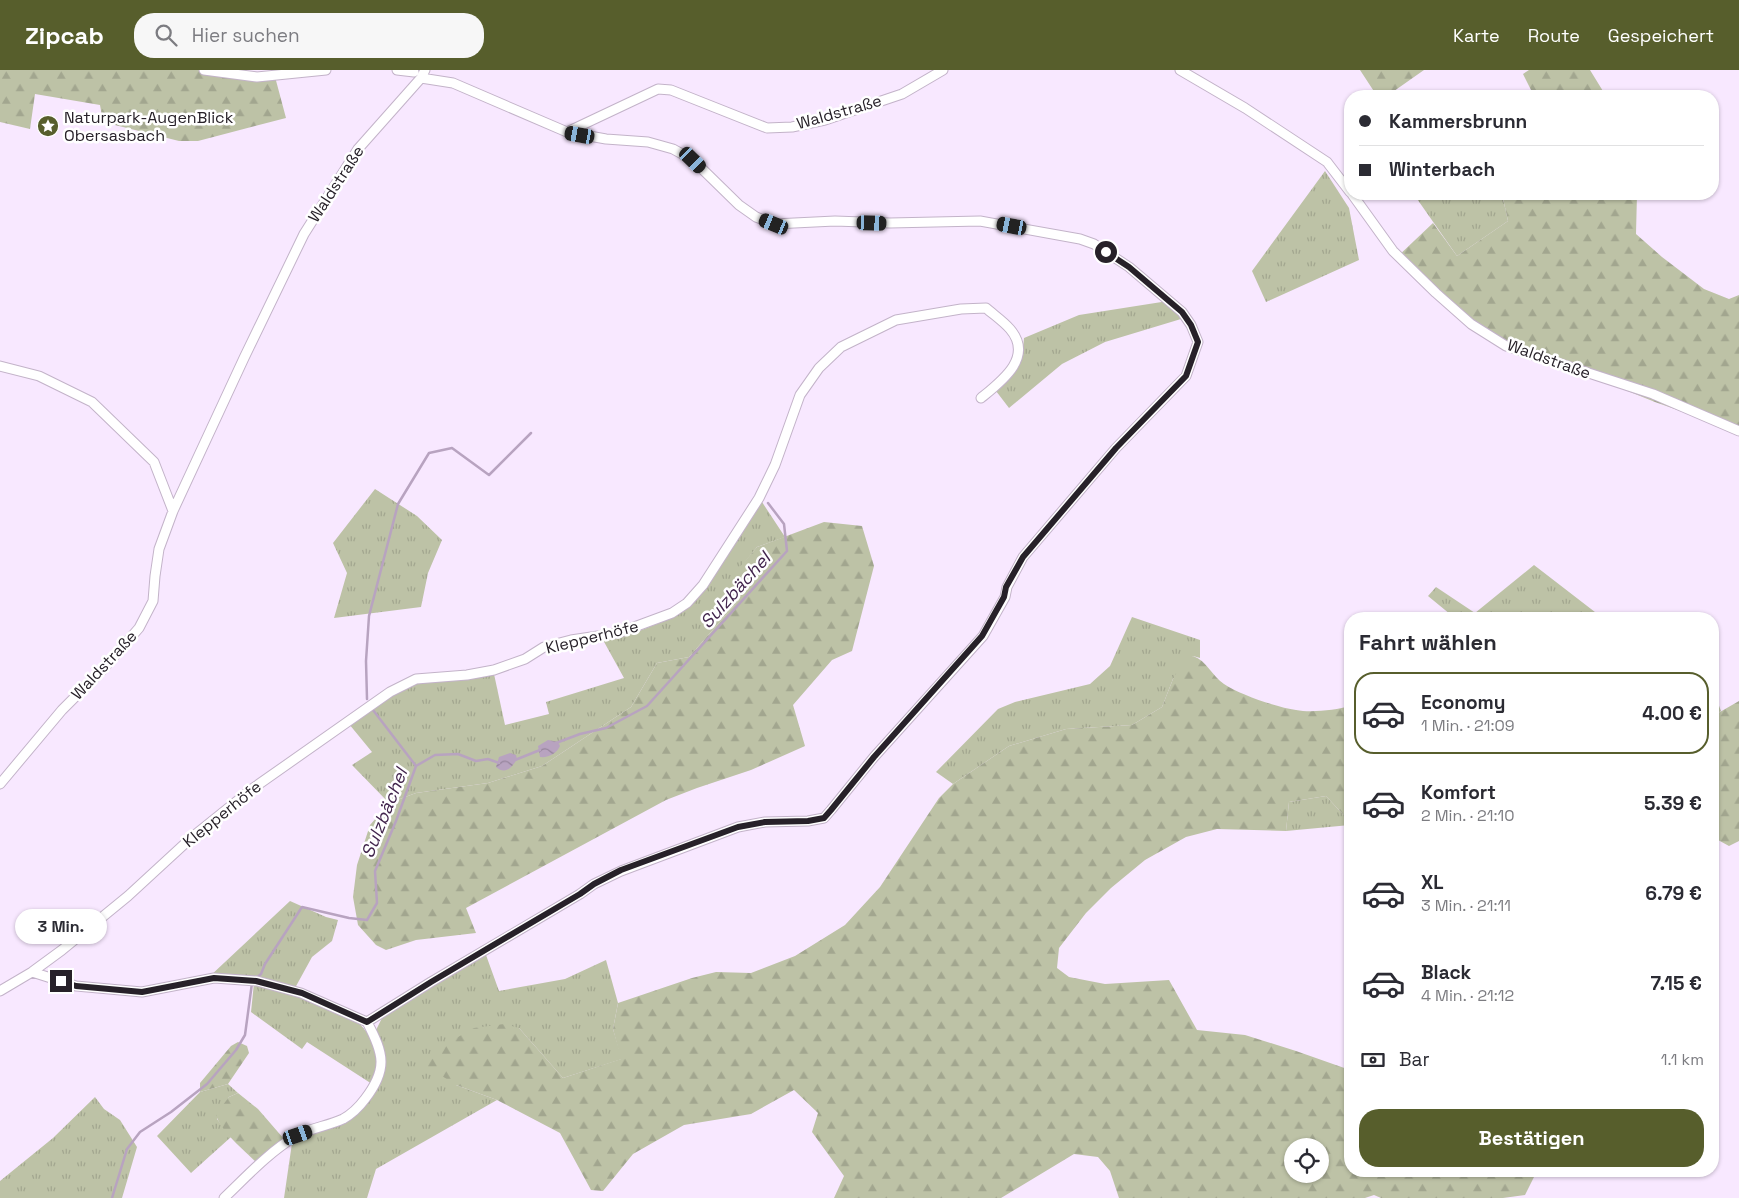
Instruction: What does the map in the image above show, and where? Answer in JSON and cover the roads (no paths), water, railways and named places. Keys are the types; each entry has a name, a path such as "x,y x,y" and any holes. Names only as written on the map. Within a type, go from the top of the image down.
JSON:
{"street":[{"path":"204,70 257,77 326,70"},
{"path":"367,1022 594,884 621,870 738,827 765,822 808,821 824,818 874,757 982,636 1004,597 1006,587 1023,557 1116,448 1186,376 1198,342 1191,325 1182,312 1129,267 1094,244 1080,239 980,221 890,223 835,221 774,224 756,217 739,205 693,160 672,148 648,142 606,139 567,132 453,83 420,73 397,70"},
{"name":"Waldstraße","path":"567,132 658,89 671,90 767,128 792,127 825,120 902,94 944,70"},
{"name":"Waldstraße","path":"1180,70 1244,108 1327,162 1344,184"},
{"name":"Waldstraße","path":"0,784 62,710 105,667 139,628 153,601 159,549 174,511 244,358 304,234 358,149 420,73"},
{"name":"Waldstraße","path":"1356,200 1392,251 1470,324 1506,346 1653,394 1739,430"},
{"name":"Klepperhöfe","path":"0,990 32,972 128,896 191,838 252,789 390,692 416,679 467,675 494,670 525,659 544,647 571,640 618,633 672,613 687,603 703,585 758,498 775,465 800,395 819,368 841,347 896,320 961,309 986,308 1011,330 1018,344 1019,357 1004,379 981,398"},
{"path":"0,366 39,376 92,402 154,462 174,511"},
{"path":"32,972 76,986 142,992 214,978 254,981 302,993 367,1022 379,1048 382,1064 379,1078 356,1110 343,1119 298,1135 290,1140 275,1150 224,1198"}],"water":[{"path":"548,740 558,742 560,746 552,754 540,757 538,746"},
{"path":"510,753 516,755 517,759 511,768 502,770 496,767 499,757"}],"waterway":[{"path":"367,699 366,661 369,616 398,504 429,453 452,448 489,475 531,433"},
{"name":"Sulzbächel","path":"556,743 580,734 606,728 647,706 787,551 784,524 768,503"},
{"path":"373,710 416,766"},
{"name":"Sulzbächel","path":"515,760 540,750"},
{"name":"Sulzbächel","path":"255,979 261,974 265,964 302,907 349,918 367,920 377,903 375,871 416,766 435,755 458,754 476,761 488,759 499,763"},
{"name":"Sulzbächel","path":"112,1198 127,1149 140,1132 171,1112 207,1084 236,1050 245,1035 252,983"}],"place":[{"name":"Naturpark-AugenBlick Obersasbach","path":"48,126"}]}
